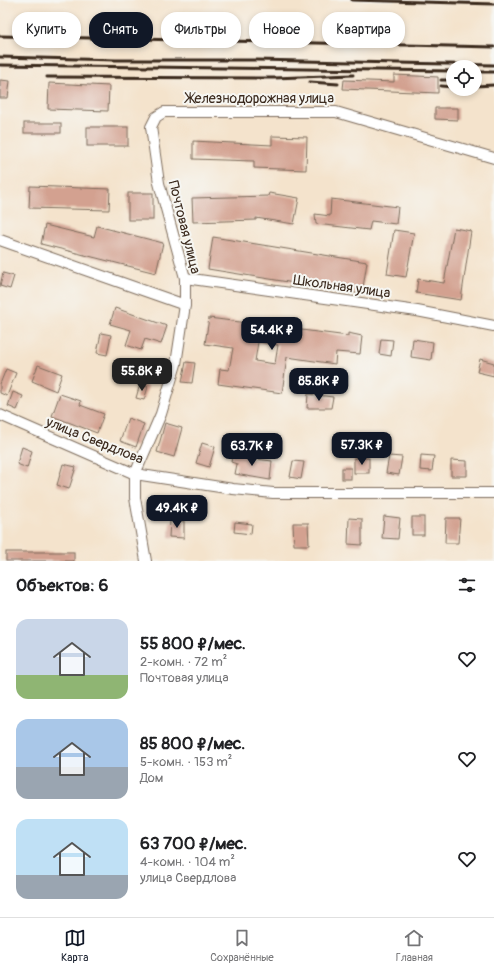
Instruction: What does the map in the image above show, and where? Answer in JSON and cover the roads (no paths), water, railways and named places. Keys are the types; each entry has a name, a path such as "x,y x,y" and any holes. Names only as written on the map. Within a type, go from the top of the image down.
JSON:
{"street":[{"name":"Железнодорожная улица","path":"164,112 336,112 494,158"},
{"name":"Почтовая улица","path":"146,561 135,498 135,474 161,414 176,364 185,305 184,278 159,183 152,127 156,117 164,112"},
{"path":"0,240 185,305"},
{"name":"Школьная улица","path":"184,278 409,310 494,326"},
{"name":"улица Свердлова","path":"0,415 135,474 232,489 274,493 494,493"}],"railway":[{"path":"352,0 494,4"},
{"path":"0,36 494,47"},
{"path":"0,57 494,65"},
{"path":"0,65 446,71"},
{"path":"482,72 494,72"},
{"path":"47,77 274,78 353,75"},
{"path":"441,80 446,80"},
{"path":"310,82 338,84"},
{"path":"482,86 494,85"},
{"path":"441,86 446,86"}]}
